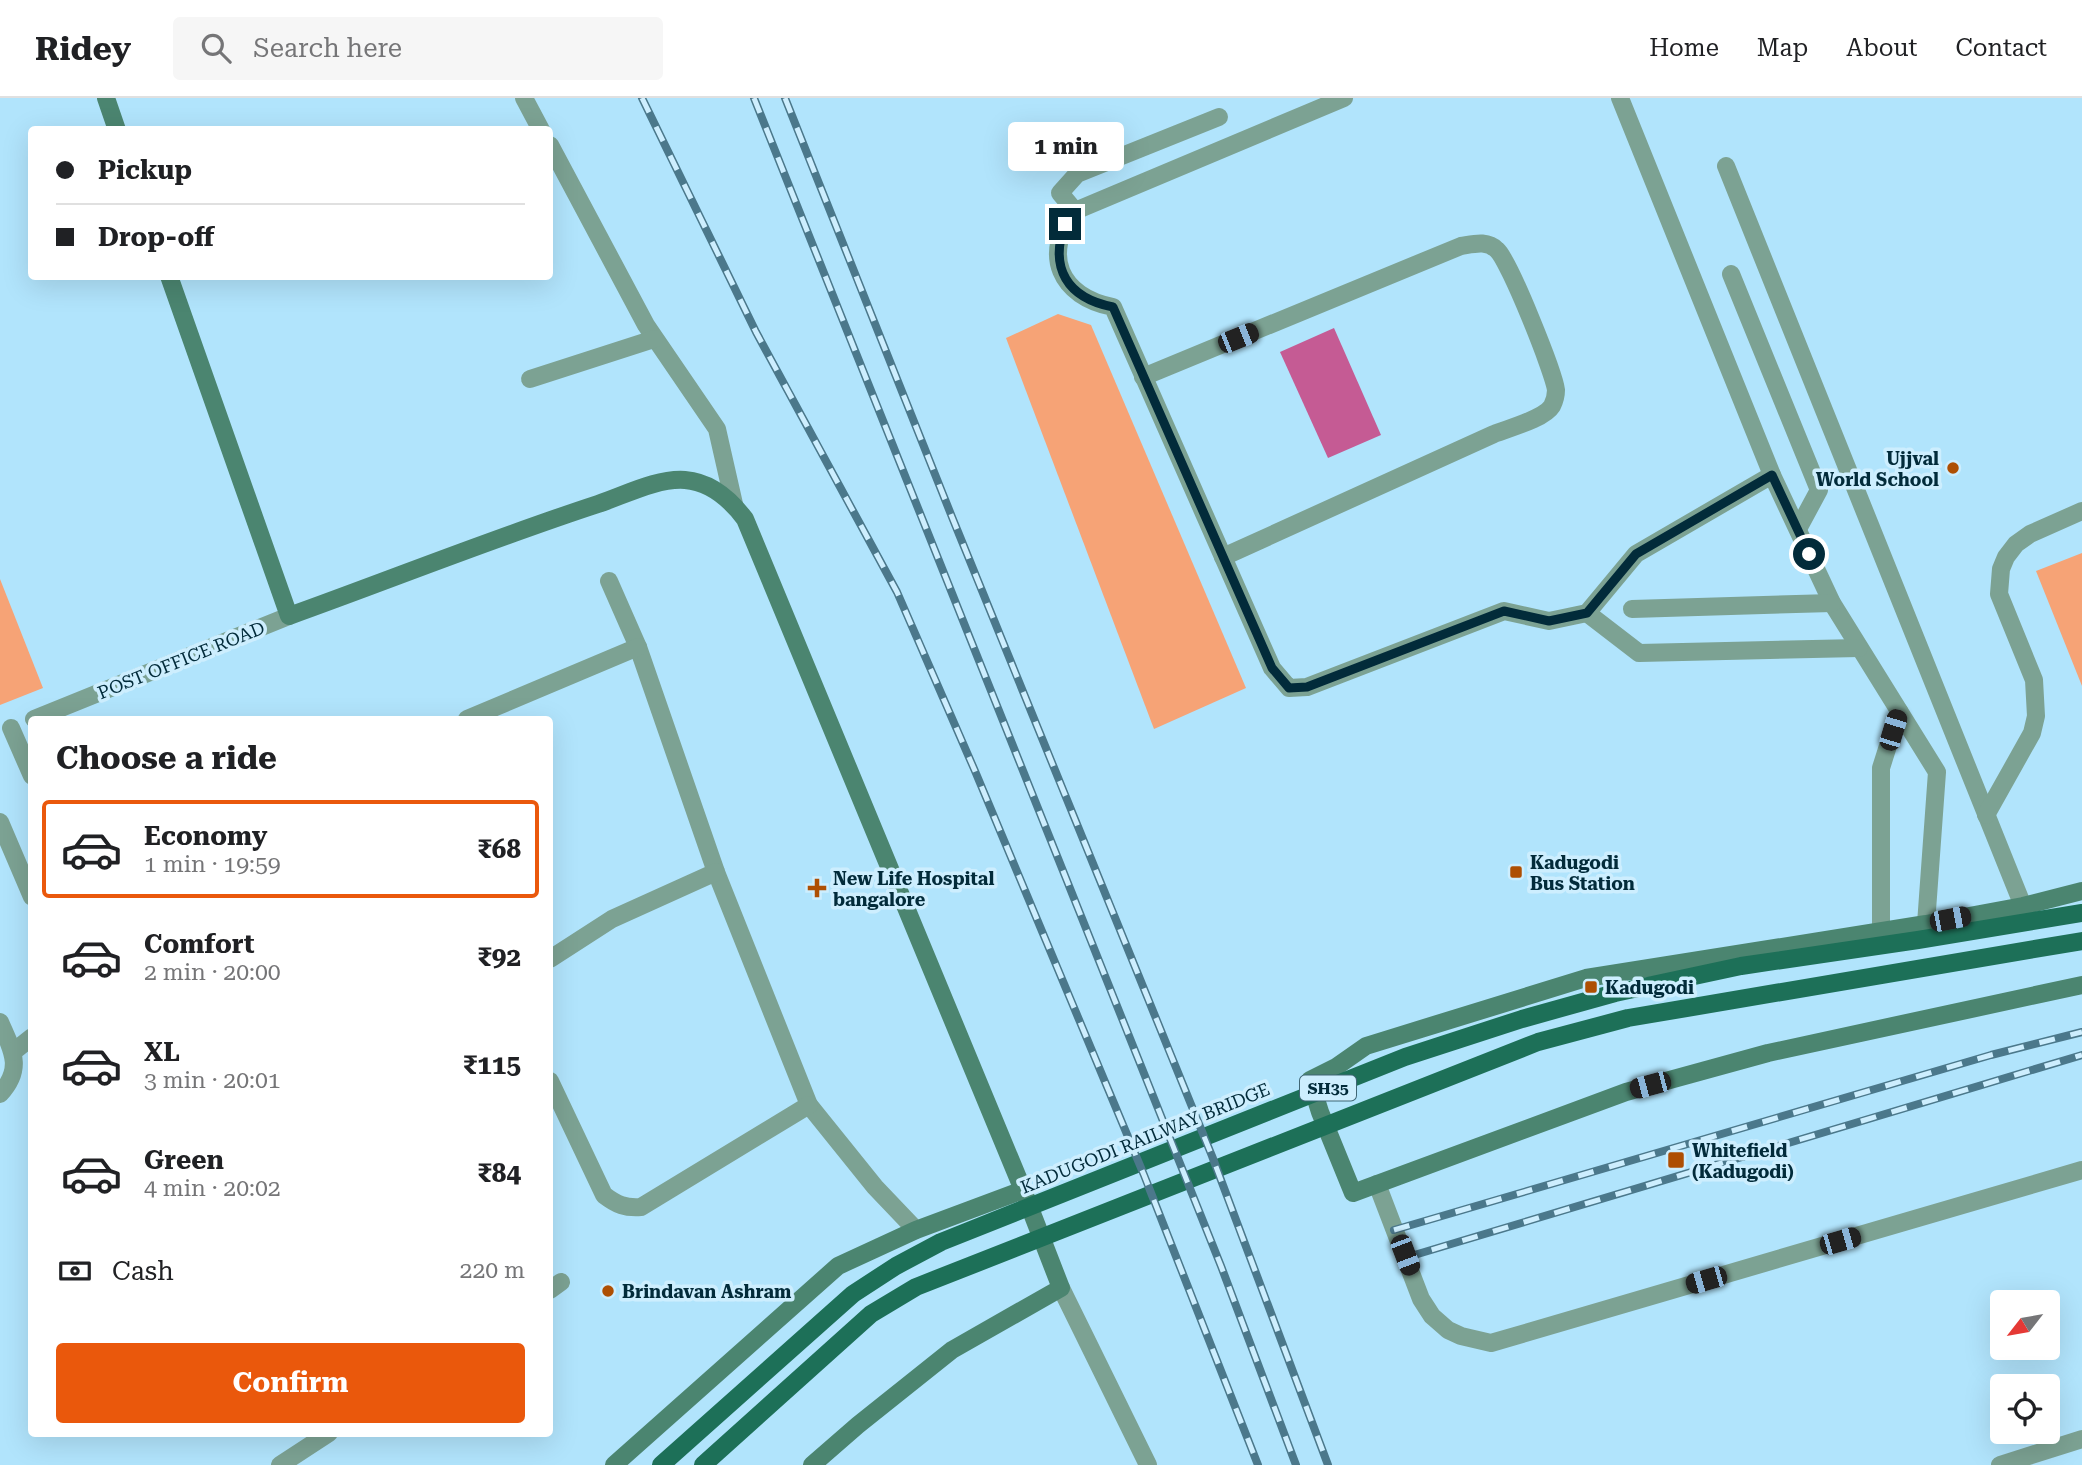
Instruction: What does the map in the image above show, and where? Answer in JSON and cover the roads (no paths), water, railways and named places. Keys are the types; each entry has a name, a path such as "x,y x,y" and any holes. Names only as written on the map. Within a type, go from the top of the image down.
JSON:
{"main road":[{"name":"KADUGODI RAILWAY BRIDGE","path":"661,1465 853,1294 896,1266 941,1242 1405,1057 1522,1019 1678,979 1741,966 2082,913"},
{"name":"SH35","path":"703,1465 871,1314 916,1287 1430,1083 1538,1042 1628,1018 2082,941"}],"street":[{"path":"106,98 116,126"},
{"path":"524,98 539,126"},
{"path":"1344,98 1075,211 1065,224 1059,239 1058,256 1070,286 1082,297 1113,307 1272,668 1289,688 1307,687 1504,611 1549,621 1587,613 1636,554 1772,475"},
{"path":"1620,98 1772,475 1832,603 1937,772 1926,924"},
{"path":"1075,211 1060,193 1077,174 1219,117"},
{"path":"553,151 654,339 717,429 734,504"},
{"path":"1726,166 2023,906"},
{"path":"1143,377 1461,246 1485,243 1497,250 1508,267 1548,365 1556,392 1551,407 1538,417 1223,557"},
{"path":"1731,274 1819,490 1798,529"},
{"path":"170,280 289,616 578,510 666,482 685,480 704,484 734,504 751,532 1061,1288 1148,1465"},
{"path":"530,379 654,339"},
{"path":"1986,815 2032,733 2036,716 2034,680 1999,594 2001,569 2016,544 2030,534 2082,511"},
{"path":"609,581 638,647 716,872 810,1105 875,1187 916,1230"},
{"path":"1632,608 1832,603"},
{"path":"1587,613 1639,653 1859,648"},
{"name":"POST OFFICE ROAD","path":"43,716 289,616"},
{"path":"474,716 638,647"},
{"path":"1881,931 1881,768 1899,711"},
{"name":"POST OFFICE ROAD","path":"6,731 28,722"},
{"path":"6,731 28,769"},
{"path":"0,822 28,888"},
{"path":"553,957 612,919 716,872"},
{"path":"2082,891 2023,906 1926,924 1586,978 1366,1046 1336,1067 1310,1080 1353,1193 1626,1092 1768,1053 2082,985"},
{"path":"0,1022 13,1052 15,1072 0,1094"},
{"path":"13,1052 28,1040"},
{"path":"553,1087 604,1195 616,1205 627,1208 641,1207 810,1105"},
{"path":"1377,1184 1421,1299 1432,1316 1461,1336 1491,1343 2082,1170"},
{"path":"614,1465 838,1266 916,1230 1023,1190"},
{"path":"812,1465 952,1350 1061,1288"},
{"path":"280,1465 322,1437"},
{"path":"2000,1465 2082,1439"}],"railway":[{"path":"642,98 756,332 897,592 1144,1175 1258,1465"},
{"path":"754,98 1221,1266 1296,1465"},
{"path":"785,98 1212,1156 1328,1465"},
{"path":"1394,1230 1991,1055 2082,1032"},
{"path":"1401,1259 2082,1055"}],"place":[{"name":"Ujjval World School","path":"1953,468"},
{"name":"Kadugodi Bus Station","path":"1516,872"},
{"name":"New Life Hospital bangalore","path":"817,888"},
{"name":"Kadugodi","path":"1591,987"},
{"name":"Whitefield (Kadugodi)","path":"1676,1160"},
{"name":"Brindavan Ashram","path":"608,1291"}]}
